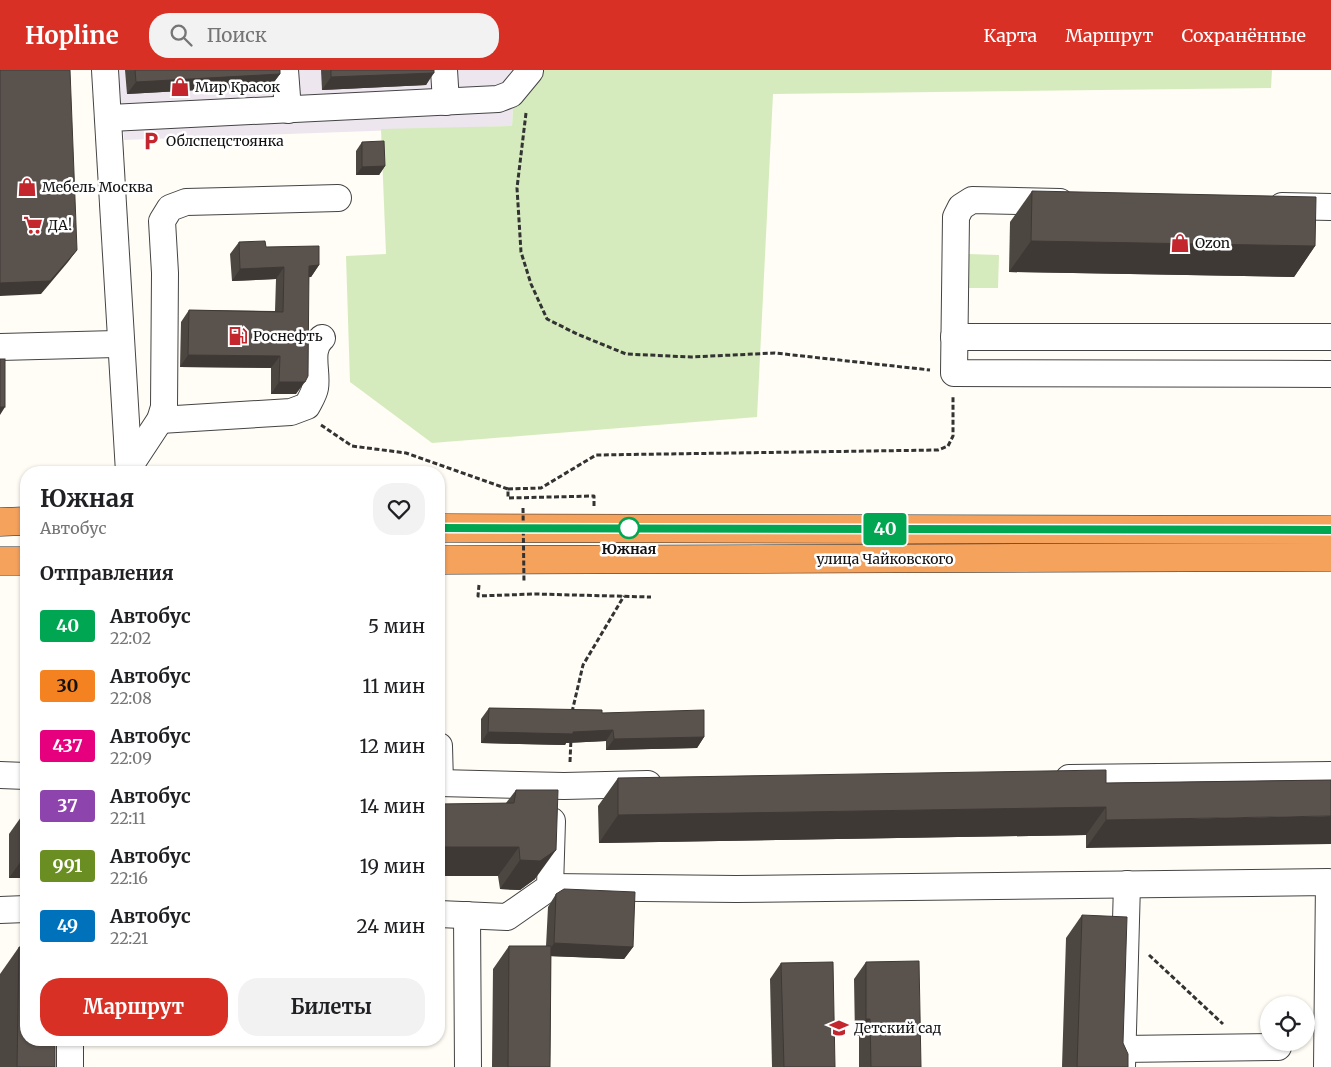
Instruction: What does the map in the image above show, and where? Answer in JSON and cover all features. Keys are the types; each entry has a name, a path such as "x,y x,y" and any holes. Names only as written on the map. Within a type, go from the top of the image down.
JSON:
{"highway":[{"path":"0,522 20,522"},
{"path":"445,528 1331,530"},
{"name":"улица Чайковского","path":"445,560 1331,557"},
{"path":"0,561 20,561"}],"lane":[{"path":"105,70 110,118 129,466"},
{"path":"285,70 288,110"},
{"path":"444,70 446,102"},
{"path":"110,118 446,102 504,97 520,85 530,72"},
{"path":"131,466 160,420 164,407 165,273 162,221 170,208 186,202 338,198"},
{"path":"1082,202 972,200 961,206 956,217 954,374 1331,374"},
{"path":"1261,206 1331,207"},
{"path":"954,337 1331,337"},
{"path":"160,420 293,411 307,406 316,387 315,352 317,343 322,338"},
{"path":"0,347 116,344"},
{"path":"0,775 20,776"},
{"path":"1044,779 1331,775"},
{"path":"445,783 668,784"},
{"path":"550,888 561,785"},
{"path":"445,914 507,917 550,888 1330,882 1326,1067"},
{"path":"1126,884 1122,1058 1260,1048"},
{"path":"0,910 20,909"},
{"path":"467,915 468,1067"},
{"path":"70,1046 70,1067"}],"path":[{"path":"445,466 508,488 541,488 596,454 938,450 948,446 953,436 954,374 774,353 691,357 626,354 577,334 547,319 531,284 521,252 518,188 526,110"},
{"path":"293,411 319,423 352,446 406,453 444,466"},
{"path":"508,488 508,498"},
{"path":"515,584 524,583 523,508"},
{"path":"487,584 478,585 478,596 651,597"},
{"path":"572,717 575,692 583,665 624,596"},
{"path":"561,785 571,736"},
{"path":"1126,934 1248,1048"}],"shaded area":[{"path":"118,70 515,70 512,126 124,140"}],"green space":[{"path":"515,70 1272,70 1271,88 773,94 757,417 432,443 350,382 346,256 386,254 381,129 512,126"},
{"path":"968,254 999,255 998,288 967,288"}],"building":[{"path":"0,70 70,70 77,250 50,281 0,283"},
{"path":"135,70 280,70 280,74 136,82"},
{"path":"331,70 434,70 434,73 331,77"},
{"path":"384,141 385,166 362,167 362,142"},
{"path":"1032,191 1316,197 1315,246 1031,241"},
{"path":"265,241 266,247 319,246 319,265 309,266 308,376 305,382 279,382 280,356 188,355 189,310 283,312 284,267 240,269 239,242"},
{"path":"0,359 5,359 5,407 0,407"},
{"path":"489,708 602,710 602,713 704,710 704,737 614,739 613,730 573,732 573,734 488,732"},
{"path":"1106,770 1106,783 1331,780 1331,816 1106,820 1106,807 618,815 618,778"},
{"path":"516,790 558,790 556,850 540,861 520,860 519,847 445,847 445,804 514,803"},
{"path":"564,889 635,892 633,947 554,943 556,894"},
{"path":"1082,915 1127,917 1123,1043 1128,1054 1128,1067 1077,1067"},
{"path":"509,946 551,946 550,1067 508,1067"},
{"path":"20,947 20,1046 55,1046 55,1067 17,1067"},
{"path":"919,961 921,1067 871,1067 870,1019 866,1019 866,962"},
{"path":"833,962 835,1067 784,1067 781,963"}],"bus line":[{"name":"40","path":"445,528 1331,530"}],"place":[{"name":"Мир Красок","path":"180,87"},
{"name":"Облспецстоянка","path":"151,141"},
{"name":"Мебель Москва","path":"27,187"},
{"name":"ДА!","path":"33,225"},
{"name":"Ozon","path":"1180,243"},
{"name":"Роснефть","path":"238,336"},
{"name":"Южная","path":"629,528"},
{"name":"Детский сад","path":"839,1028"}]}
